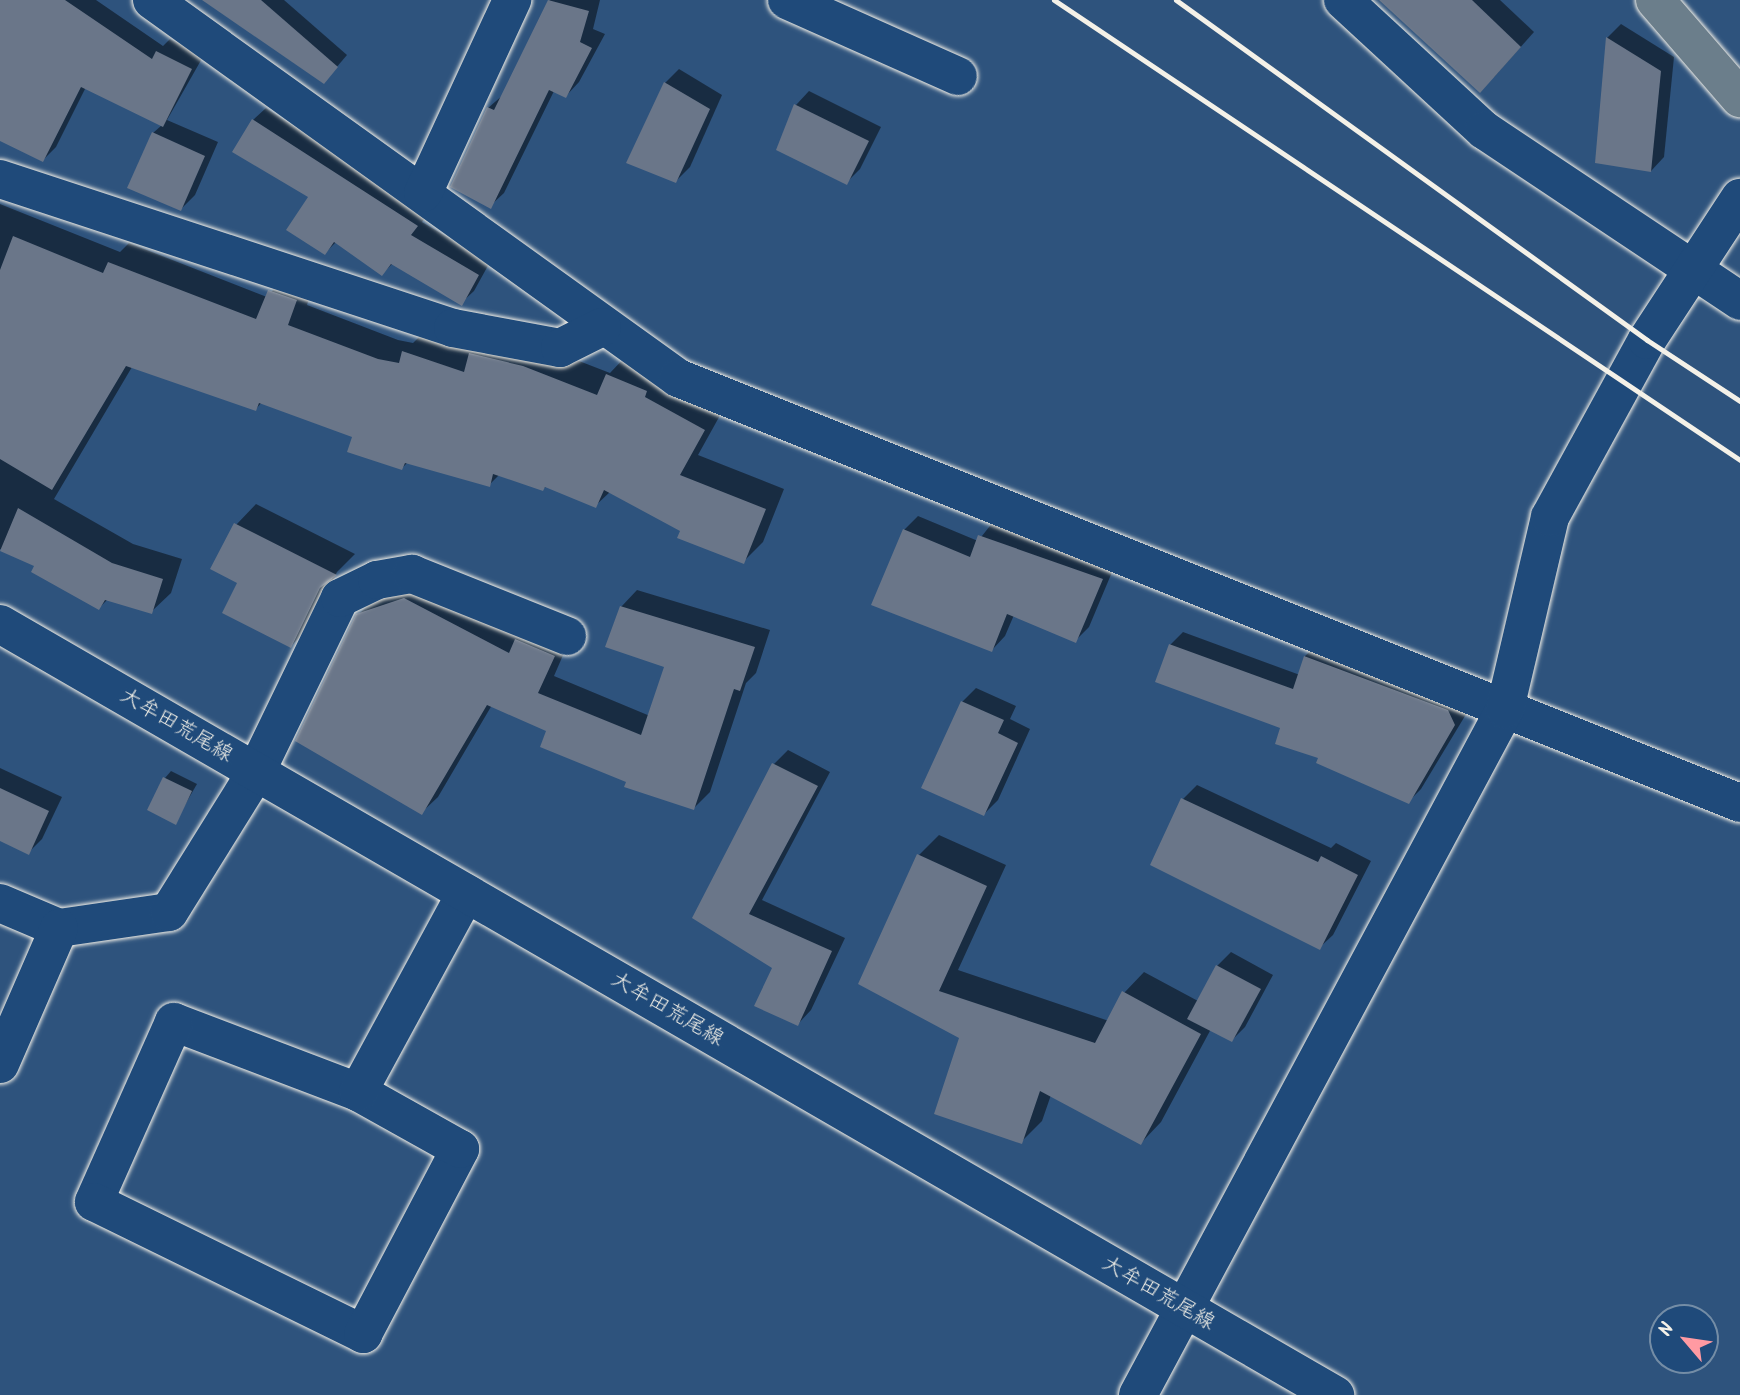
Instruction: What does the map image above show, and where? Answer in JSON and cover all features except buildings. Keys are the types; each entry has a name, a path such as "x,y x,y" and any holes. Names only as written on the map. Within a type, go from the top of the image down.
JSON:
{"highway":[{"path":"1655,0 1740,98"}],"street":[{"path":"152,0 423,193 602,327 678,378 1740,803"},
{"path":"423,193 512,0"},
{"path":"787,0 958,76"},
{"path":"1343,0 1484,131 1691,271 1740,301"},
{"path":"0,179 453,328 560,348 602,327"},
{"path":"1139,1395 1505,709 1550,517 1608,408 1691,271 1740,198"},
{"path":"0,903 59,929 169,912 256,772 340,598 377,580 412,574 567,636"},
{"name":"大牟田荒尾線","path":"0,624 1335,1395"},
{"path":"358,1093 466,893"},
{"path":"0,1064 59,929"},
{"path":"174,1022 358,1093 460,1149 363,1334 94,1202 174,1022"}],"railway":[{"path":"1054,0 1740,460"},
{"path":"1176,0 1647,340 1740,401"}]}
